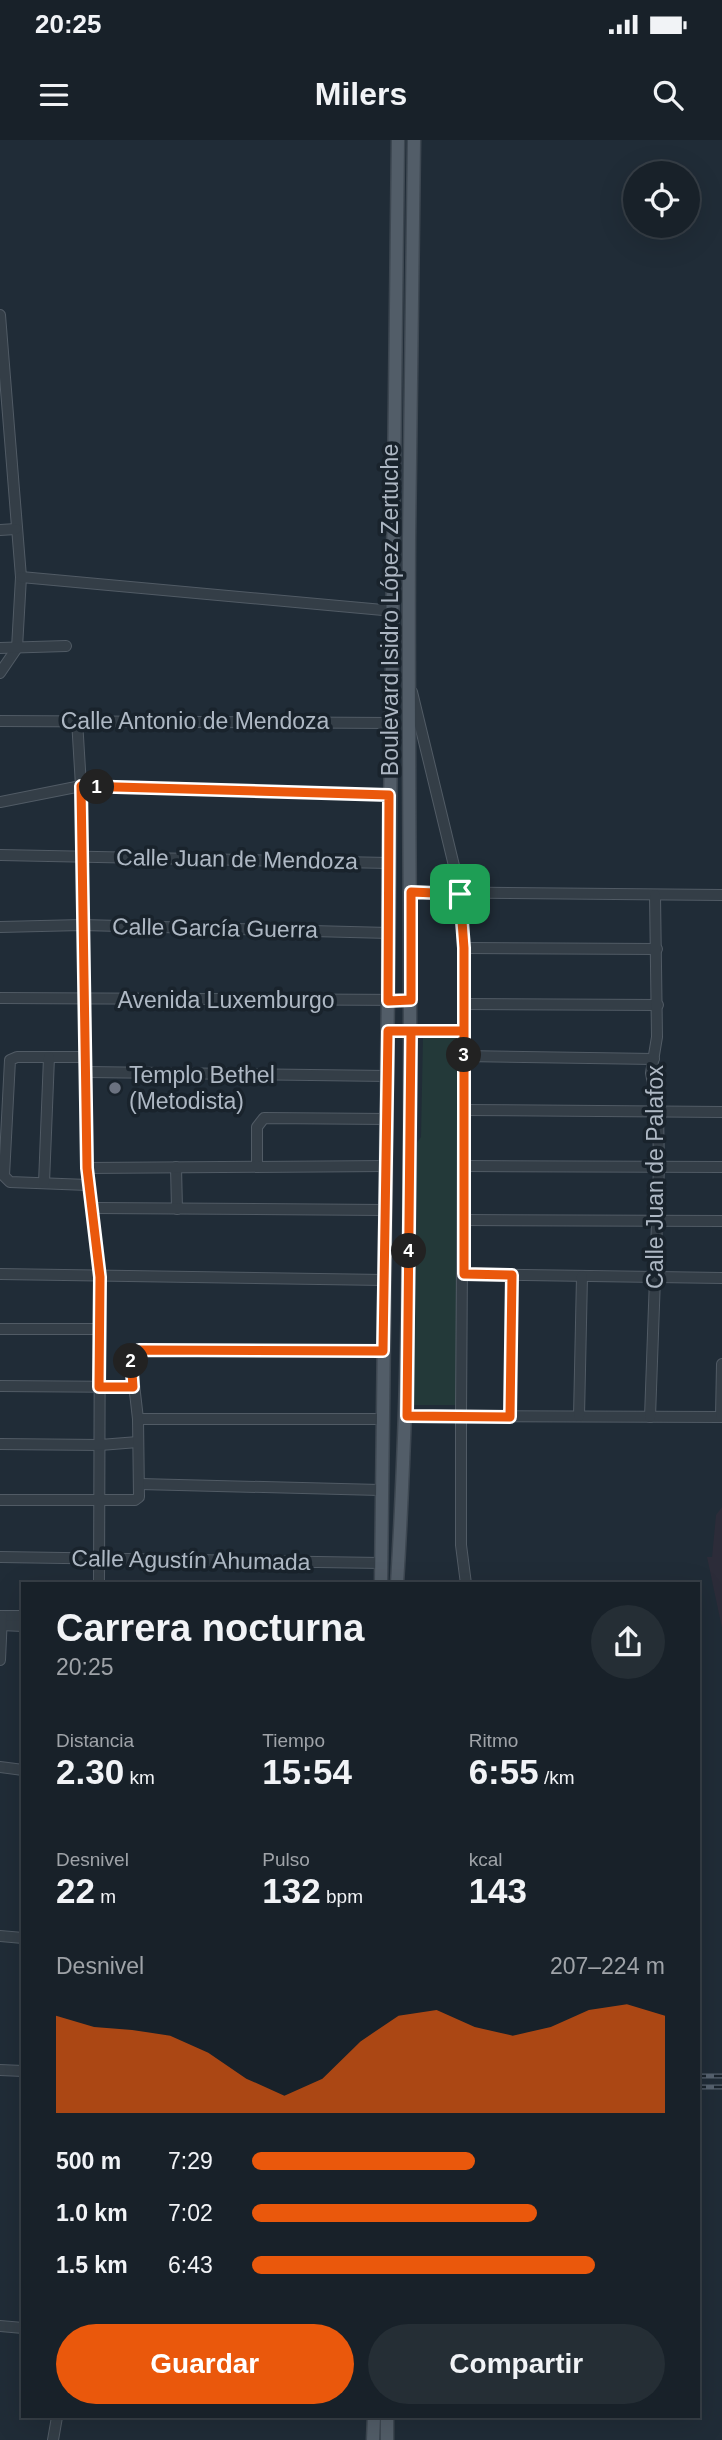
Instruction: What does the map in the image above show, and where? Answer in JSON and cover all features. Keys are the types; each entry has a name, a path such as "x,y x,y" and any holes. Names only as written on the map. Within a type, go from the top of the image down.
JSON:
{"main road":[{"path":"398,141 414,141"},
{"name":"Boulevard Isidro López Zertuche","path":"381,1582 398,141"},
{"name":"Boulevard Isidro López Zertuche","path":"397,1582 407,1416 414,141"},
{"path":"397,282 413,282"},
{"path":"395,444 411,445"},
{"path":"373,2440 374,2418"},
{"path":"387,2418 387,2440"}],"street":[{"path":"0,318 4,452 21,577 17,648 0,673"},
{"path":"0,530 16,528"},
{"path":"21,577 394,611"},
{"path":"0,648 66,646"},
{"path":"410,685 460,894 464,948 461,1545 466,1582"},
{"name":"Calle Antonio de Mendoza","path":"0,720 391,723"},
{"path":"77,720 81,786 87,1168 100,1277 99,1582"},
{"path":"0,802 81,786 389,795"},
{"name":"Calle Juan de Mendoza","path":"0,855 389,863"},
{"path":"411,892 722,895"},
{"name":"Calle Juan de Palafox","path":"650,1417 659,1166 657,1113 651,1073 657,1005 655,895"},
{"name":"Calle García Guerra","path":"0,927 82,925 388,933"},
{"path":"464,948 657,949"},
{"name":"Avenida Luxemburgo","path":"0,999 411,1000"},
{"path":"464,1004 657,1005"},
{"path":"388,1031 464,1031"},
{"path":"464,1056 654,1059"},
{"path":"86,1057 17,1057 9,1062 4,1177 10,1182 88,1185"},
{"path":"44,1183 49,1057"},
{"path":"87,1072 387,1076"},
{"path":"464,1110 722,1112"},
{"path":"257,1166 257,1126 264,1118 388,1119"},
{"path":"87,1168 386,1166"},
{"path":"176,1167 177,1209"},
{"path":"464,1167 722,1167"},
{"path":"94,1209 384,1210"},
{"path":"464,1220 722,1221"},
{"path":"0,1274 384,1280"},
{"path":"464,1274 722,1278"},
{"path":"510,1417 512,1275"},
{"path":"579,1416 582,1276"},
{"path":"0,1329 100,1329"},
{"path":"0,1500 135,1500 140,1489 138,1419 131,1358 139,1350 383,1351"},
{"path":"407,1416 721,1416 722,1364"},
{"path":"0,1386 133,1387"},
{"path":"138,1419 382,1419"},
{"path":"0,1444 100,1445 138,1442"},
{"path":"140,1489 380,1490"},
{"name":"Calle Agustín Ahumada","path":"0,1557 381,1563"},
{"path":"1,1621 21,1616"},
{"path":"1,1621 21,1626"},
{"path":"0,1660 1,1621"},
{"path":"0,1767 21,1770"},
{"path":"0,1936 21,1938"},
{"path":"0,2070 21,2071"},
{"path":"0,2326 21,2328"},
{"path":"53,2440 57,2418"}],"shaded area":[{"path":"722,1507 722,1628 707,1557 712,1557 716,1515"}],"green space":[{"path":"458,1036 459,1405 414,1405 413,1148 421,1137 423,1037"}],"railway":[{"path":"700,2076 722,2076"},
{"path":"700,2087 722,2087"}],"place":[{"name":"Templo Bethel (Metodista)","path":"115,1088"}],"route":[{"path":"460,894 411,892 411,1000 388,1001 389,795 81,786 87,1168 100,1277 99,1387 133,1387 131,1358 139,1350 383,1351 388,1031 411,1031 464,1031 464,1274 512,1275 510,1417 407,1416 411,1031 464,1031 464,948 460,894"}]}
